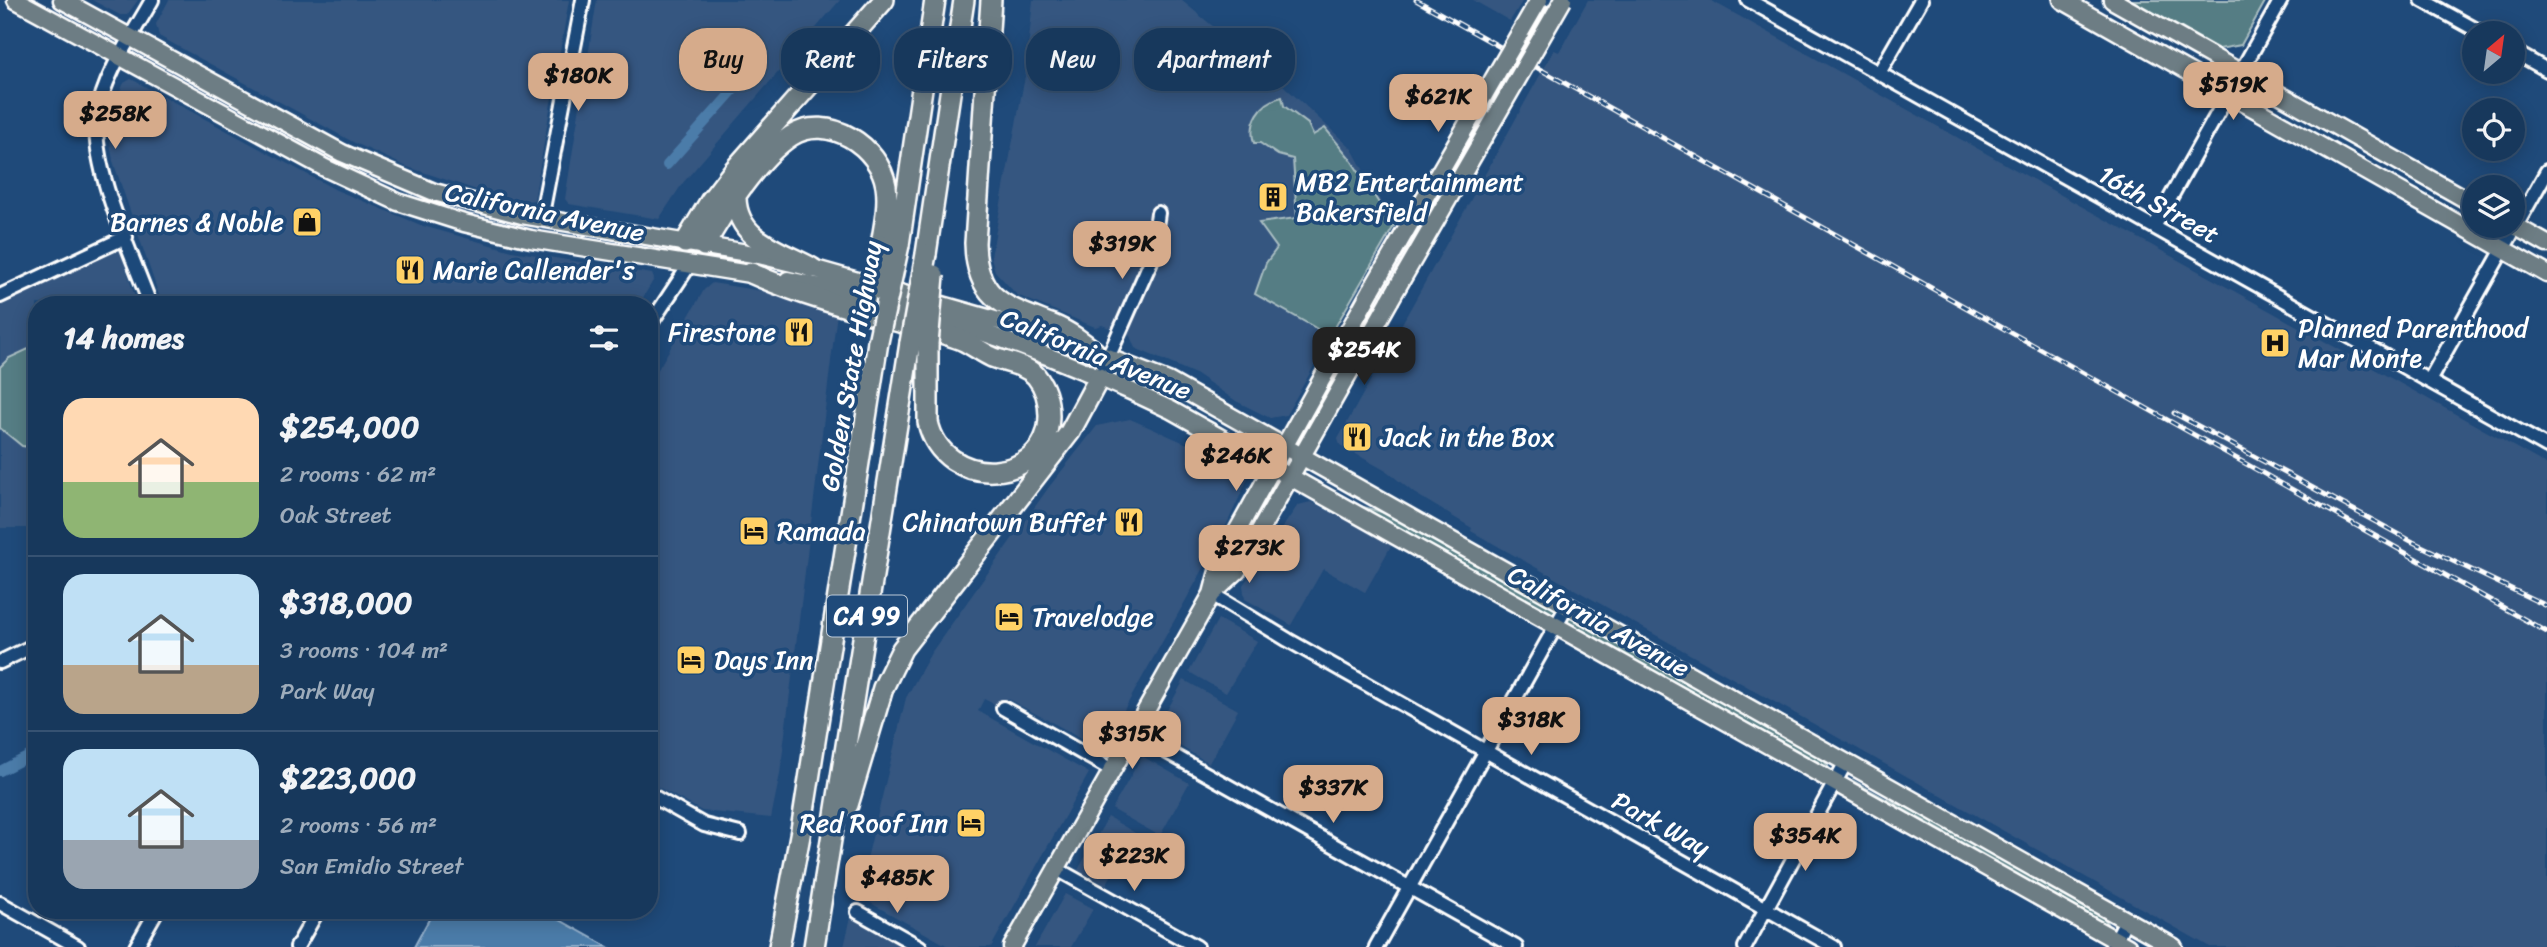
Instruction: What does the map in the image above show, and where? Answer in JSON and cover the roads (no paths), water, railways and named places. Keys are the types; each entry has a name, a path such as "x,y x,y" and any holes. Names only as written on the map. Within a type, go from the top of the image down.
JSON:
{"highway":[{"path":"694,244 710,200 884,0"},
{"name":"Golden State Highway","path":"779,947 801,830 878,342 890,245 935,0"},
{"path":"751,273 820,299 964,341 995,358 1028,370 1045,391 1049,419 1034,453 1012,468 977,471 955,462 937,445 928,422 919,343 931,256 937,190 964,0"},
{"path":"991,0 975,243 977,270 984,285 1004,305 1068,332 1100,353"},
{"path":"694,244 766,160 793,135 820,130 844,134 866,148 883,173 890,245"},
{"path":"736,198 736,214 747,232 812,268"},
{"name":"Golden State Highway","path":"814,947 919,343"},
{"path":"824,890 874,712 897,658 914,631 1070,432 1099,378"}],"main road":[{"name":"California Avenue","path":"16,0 379,194 440,216 531,239 751,273 886,304 1064,364 1171,410 1835,782 2118,945"},
{"name":"California Avenue","path":"62,0 375,169 454,199 541,219 694,244 812,268 1100,353 1186,390 2174,947"},
{"path":"1012,947 1212,594 1221,560 1284,444 1539,0"},
{"path":"1212,594 1237,571 1563,0"},
{"path":"2062,0 2547,274"},
{"path":"2112,0 2462,197"},
{"path":"293,150 302,144 359,171 375,169"},
{"path":"379,194 391,188 440,203 454,199"},
{"path":"440,216 466,214 528,227 541,219"},
{"path":"2525,232 2547,244"},
{"path":"690,264 694,244"},
{"path":"964,341 1039,362 1064,364"}],"street":[{"path":"147,296 101,166 96,132 102,97 152,0"},
{"path":"541,219 583,0"},
{"name":"16th Street","path":"1748,0 2547,447"},
{"path":"1879,73 1921,0"},
{"path":"2154,227 2281,0"},
{"path":"2422,0 2462,22"},
{"path":"2525,58 2547,70"},
{"path":"2525,208 2547,171"},
{"path":"1099,378 1100,353 1151,261 1158,213"},
{"path":"0,296 126,237"},
{"path":"2429,381 2508,238"},
{"path":"658,312 690,264"},
{"name":"Park Way","path":"1212,594 1834,947"},
{"path":"1376,947 1567,606"},
{"path":"0,662 28,649"},
{"path":"1003,708 1112,770"},
{"path":"1133,733 1516,947"},
{"path":"1745,947 1846,762"},
{"path":"658,799 704,825 740,834"},
{"path":"1055,868 1197,947"},
{"path":"0,903 28,919"},
{"path":"858,912 920,947"},
{"path":"28,919 78,947"},
{"path":"136,947 152,919"},
{"path":"297,947 313,919"},
{"path":"2118,945 2126,920"}],"waterway":[{"path":"667,165 733,91"},
{"path":"0,771 28,757"}],"railway":[{"path":"1416,0 2547,632"},
{"path":"2174,413 2413,542 2547,606"}],"place":[{"name":"MB2 Entertainment Bakersfield","path":"1273,197"},
{"name":"Barnes & Noble","path":"307,222"},
{"name":"Marie Callender's","path":"410,270"},
{"name":"Firestone","path":"799,332"},
{"name":"Planned Parenthood Mar Monte","path":"2275,343"},
{"name":"Jack in the Box","path":"1357,437"},
{"name":"Chinatown Buffet","path":"1129,522"},
{"name":"Ramada","path":"754,531"},
{"name":"Travelodge","path":"1009,617"},
{"name":"Days Inn","path":"691,660"},
{"name":"Red Roof Inn","path":"971,823"}]}
